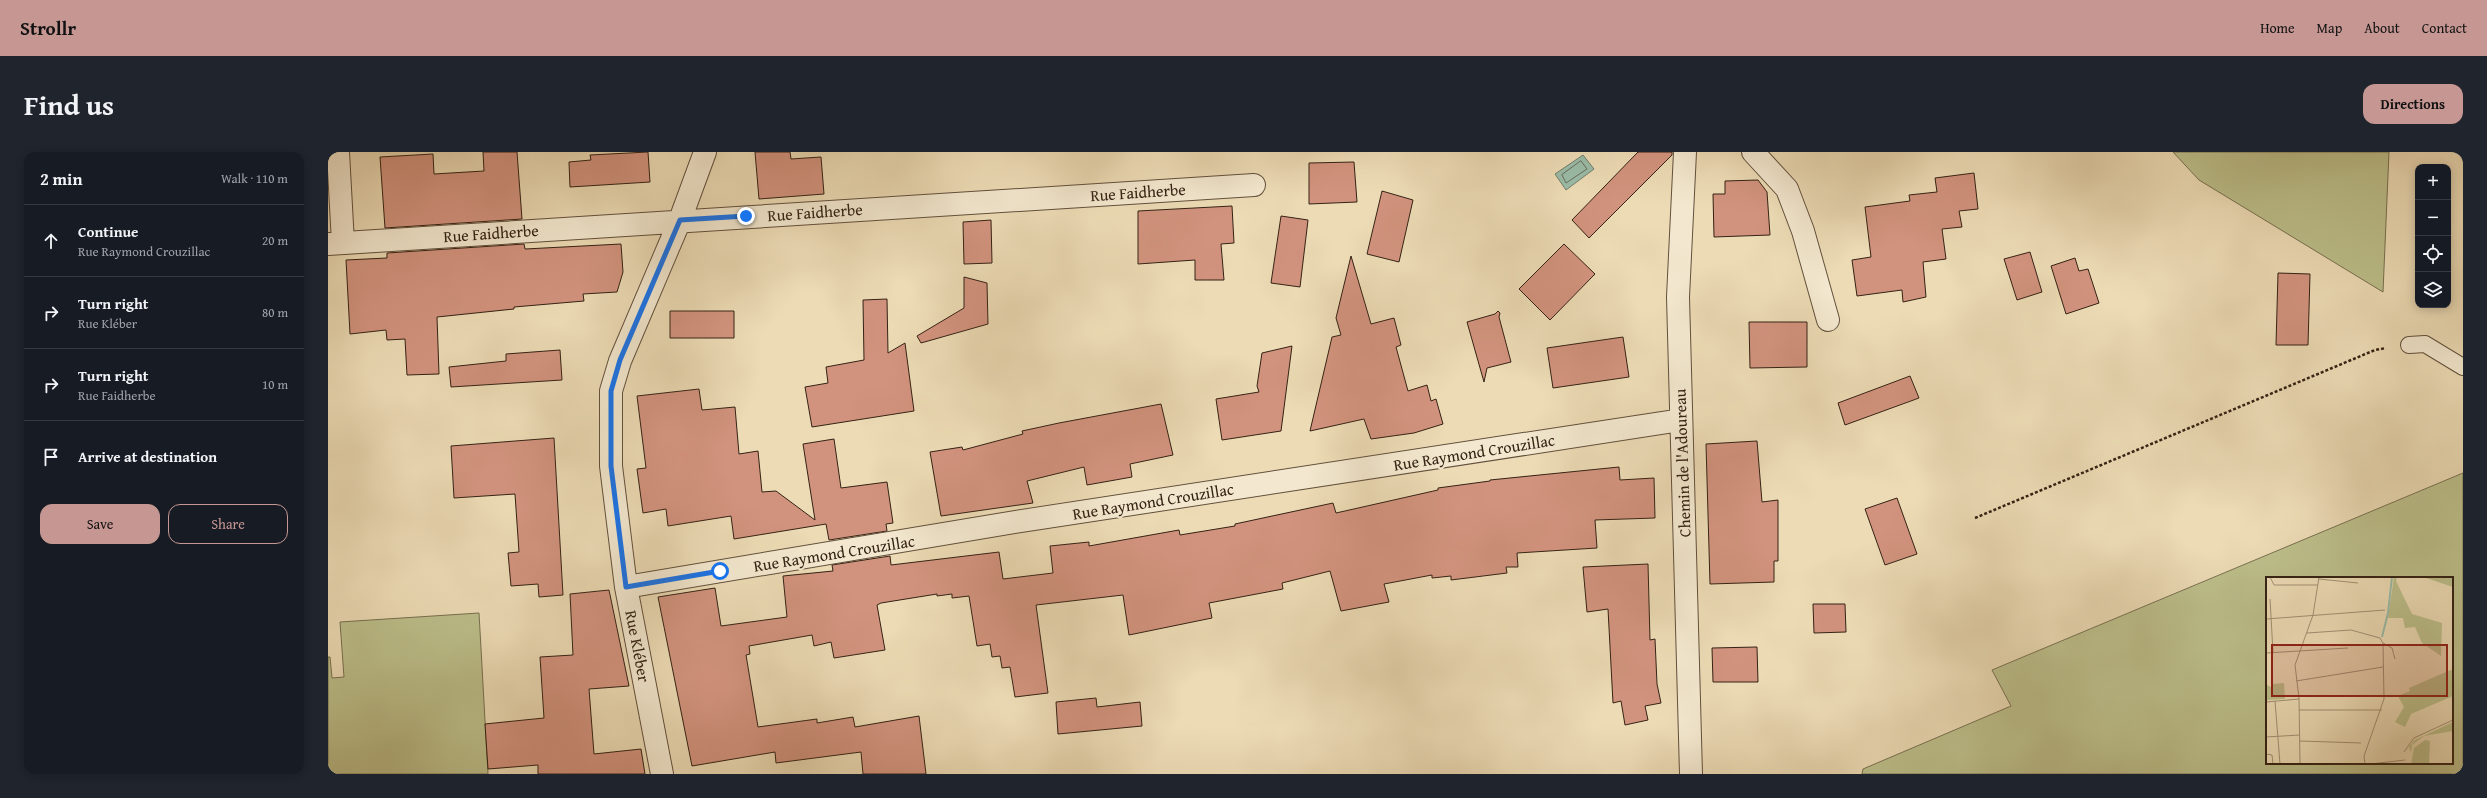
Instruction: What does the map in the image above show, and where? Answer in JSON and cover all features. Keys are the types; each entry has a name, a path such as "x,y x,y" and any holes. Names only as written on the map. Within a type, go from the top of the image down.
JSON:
{"street":[{"path":"335,244 338,152"},
{"name":"Rue Kléber","path":"662,774 626,587 611,466 611,391 620,360 680,220 705,152"},
{"name":"Chemin de l'Adoureau","path":"1685,152 1678,297 1691,774"},
{"path":"1752,152 1787,189 1803,231 1828,320"},
{"name":"Rue Faidherbe","path":"335,244 680,220 1254,185"},
{"name":"Rue Raymond Crouzillac","path":"626,587 1015,522 1681,420"}],"lane":[{"path":"2409,345 2425,344 2463,367"}],"path":[{"path":"1975,518 2375,350 2409,345"}],"shaded area":[{"path":"2173,152 2389,152 2383,292 2199,180"},
{"path":"2463,473 2463,774 1862,774 1863,769 2011,706 1992,670"},
{"path":"479,613 488,774 328,774 328,657 330,657 332,678 344,677 340,622"}],"water":[{"path":"1583,155 1594,169 1566,190 1555,174"}],"building":[{"path":"483,152 517,152 522,219 385,228 380,157 433,154 434,174 484,171"},
{"path":"648,152 650,182 570,187 569,162 591,160 590,155"},
{"path":"755,152 790,152 791,159 821,157 824,194 759,199"},
{"path":"1638,152 1672,152 1672,155 1589,238 1572,220"},
{"path":"1354,162 1357,202 1309,204 1309,163"},
{"path":"1974,173 1978,209 1959,211 1962,227 1942,229 1946,259 1923,262 1926,297 1903,302 1902,290 1857,296 1852,260 1871,257 1865,207 1910,201 1909,195 1937,192 1935,178"},
{"path":"1758,180 1767,192 1770,235 1714,237 1713,194 1725,194 1725,181"},
{"path":"1382,191 1413,200 1399,262 1367,254"},
{"path":"1232,206 1234,243 1221,244 1224,280 1195,280 1195,260 1138,264 1138,211"},
{"path":"1281,216 1308,220 1300,287 1271,283"},
{"path":"991,220 992,263 964,264 963,222"},
{"path":"524,244 525,249 621,244 623,272 617,292 583,294 584,301 514,307 514,309 437,317 439,374 407,375 405,339 387,340 386,330 350,334 346,260 387,258 387,253"},
{"path":"1564,244 1595,274 1550,320 1519,289"},
{"path":"2030,252 2042,292 2017,300 2004,259"},
{"path":"1351,256 1371,324 1394,318 1401,345 1396,347 1408,391 1427,385 1431,401 1436,399 1443,424 1414,433 1371,439 1364,419 1310,431 1332,337 1341,335 1336,318"},
{"path":"2075,258 2079,271 2088,269 2099,303 2066,314 2051,266"},
{"path":"2278,273 2310,274 2308,345 2276,345"},
{"path":"964,277 987,283 988,324 921,343 917,336 964,308"},
{"path":"887,299 888,353 905,343 914,411 812,427 805,387 828,383 826,367 864,360 863,300"},
{"path":"670,311 734,311 734,338 670,338"},
{"path":"1498,311 1500,313 1499,317 1511,362 1487,368 1484,382 1467,322 1495,314"},
{"path":"1749,322 1807,322 1807,367 1750,368"},
{"path":"1623,337 1629,377 1553,388 1547,348"},
{"path":"1292,346 1281,431 1222,440 1216,399 1259,392 1257,386 1262,353"},
{"path":"560,350 562,380 451,387 449,367 506,361 506,354"},
{"path":"1910,376 1919,398 1845,425 1838,403"},
{"path":"699,389 702,410 735,407 739,454 758,451 762,492 776,491 815,520 803,444 834,439 841,488 887,482 893,523 886,524 887,531 829,540 826,524 734,539 731,516 668,526 666,509 643,513 637,469 646,468 637,396"},
{"path":"1161,404 1173,455 1130,464 1132,477 1087,485 1084,467 1027,481 1033,503 941,516 930,452 962,447 963,450 1023,434 1022,431"},
{"path":"554,438 563,595 539,597 538,584 511,586 508,553 519,552 515,494 454,498 451,446"},
{"path":"1757,441 1762,502 1778,500 1778,561 1774,561 1774,582 1710,584 1706,444"},
{"path":"1619,467 1620,480 1654,478 1655,518 1595,520 1597,548 1517,553 1518,567 1506,567 1507,573 1451,580 1451,576 1432,578 1432,575 1384,584 1389,602 1341,611 1330,571 1282,583 1283,589 1209,603 1212,618 1129,635 1123,595 1036,605 1048,693 1015,697 1010,667 1002,668 1000,656 992,657 990,644 977,646 969,596 952,598 952,594 937,596 937,594 881,603 877,605 885,650 834,658 831,642 814,646 812,635 749,646 750,654 746,655 758,727 817,719 817,723 853,717 855,727 919,716 926,774 863,774 861,752 776,763 775,752 692,766 658,597 715,588 721,626 787,617 783,576 833,571 832,565 890,556 891,565 999,552 1003,579 1053,573 1050,546 1089,542 1089,546 1179,530 1180,535 1235,526 1235,524 1333,503 1336,513 1438,490 1438,488 1490,480"},
{"path":"1897,498 1917,554 1885,565 1865,509"},
{"path":"1648,564 1650,640 1655,639 1657,684 1661,703 1645,706 1648,720 1625,725 1621,701 1613,703 1608,609 1587,612 1583,567"},
{"path":"609,590 629,686 589,689 594,754 641,749 645,774 538,774 538,765 488,769 485,724 544,718 540,657 573,655 570,594"},
{"path":"1813,604 1845,604 1846,632 1814,633"},
{"path":"1757,647 1758,682 1713,682 1712,648"},
{"path":"1096,698 1097,707 1140,702 1142,726 1058,734 1056,702"}],"route":[{"path":"720,571 626,587 611,466 611,391 620,360 680,220 746,216"}]}
